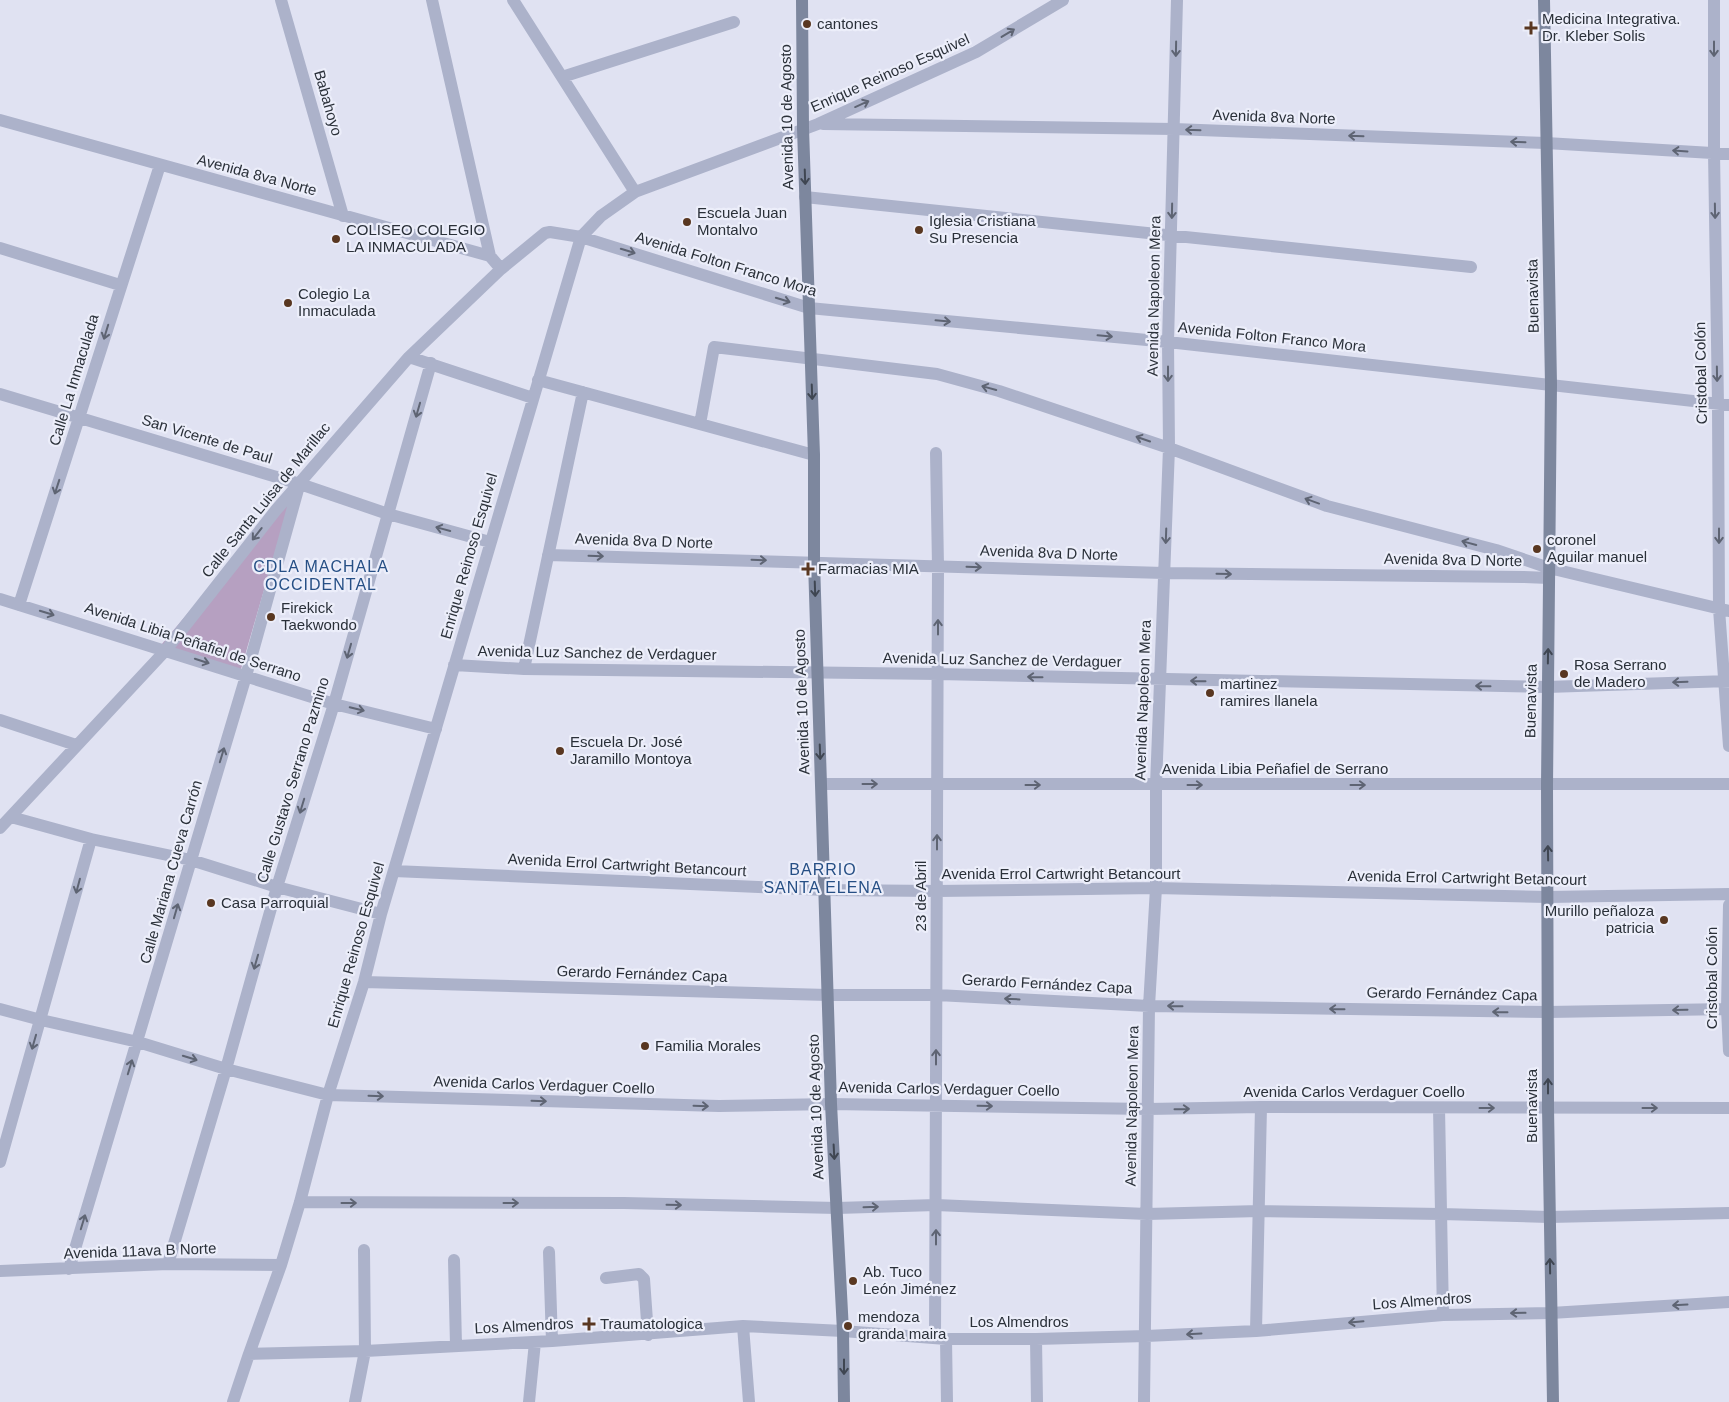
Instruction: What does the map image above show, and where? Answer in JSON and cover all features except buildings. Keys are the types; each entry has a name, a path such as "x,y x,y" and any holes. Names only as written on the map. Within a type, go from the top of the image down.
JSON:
{"street":[{"name":"Babahoyo","path":"281,0 343,216"},
{"path":"432,0 490,256 501,269"},
{"path":"513,0 635,192"},
{"name":"Avenida 10 de Agosto","path":"802,0 803,128 814,455 814,562 831,1104 843,1331 844,1402"},
{"name":"Enrique Reinoso Esquivel","path":"233,1402 248,1354 281,1264 300,1202 328,1095 364,982 381,914 581,237 601,216 635,192 818,124 976,52 1063,0"},
{"name":"Avenida Napoleon Mera","path":"1144,1402 1149,1006 1156,888 1156,785 1169,448 1168,342 1177,0"},
{"name":"Buenavista","path":"1544,0 1551,384 1547,785 1549,1217 1553,1402"},
{"name":"Cristobal Colón","path":"1714,0 1714,153 1724,404 1724,610 1729,746"},
{"path":"562,78 734,22"},
{"name":"Avenida 8va Norte","path":"0,120 490,256"},
{"name":"Avenida 8va Norte","path":"818,124 1174,129 1546,143 1729,154"},
{"name":"Calle La Inmaculada","path":"19,605 160,165"},
{"path":"805,198 1471,267"},
{"name":"Calle Santa Luisa de Marillac","path":"0,828 166,650 276,510 409,356 501,269 545,233 550,232 581,237"},
{"name":"Avenida Folton Franco Mora","path":"581,237 809,308 1168,342 1724,404"},
{"path":"0,248 120,285"},
{"path":"700,424 714,347 936,374 999,390 1169,448 1327,506 1496,550 1549,573 1724,610"},
{"path":"409,356 533,398"},
{"name":"Calle Gustavo Serrano Pazmino","path":"168,1264 226,1069 276,888 334,704 431,363"},
{"path":"538,380 814,455"},
{"path":"524,669 583,392"},
{"name":"San Vicente de Paul","path":"0,394 300,484 388,514 490,542"},
{"name":"23 de Abril","path":"936,453 938,566 936,1205 940,1338 948,1402"},
{"name":"Calle Mariana Cueva Carrón","path":"69,1269 246,676 300,484"},
{"name":"Avenida 8va D Norte","path":"548,555 1164,573 1523,576 1549,573"},
{"name":"Avenida Libia Peñafiel de Serrano","path":"0,598 334,704 436,729"},
{"name":"Avenida Luz Sanchez de Verdaguer","path":"454,665 524,669 938,674 1547,687 1727,681"},
{"path":"0,720 76,745"},
{"name":"Avenida Libia Peñafiel de Serrano","path":"821,784 1729,784"},
{"path":"11,817 91,839 191,860 276,888 381,914"},
{"path":"0,1162 91,839"},
{"name":"Avenida Errol Cartwright Betancourt","path":"394,871 825,890 937,891 1156,888 1548,897 1729,894"},
{"name":"Cristobal Colón","path":"1729,904 1729,1051"},
{"name":"Gerardo Fernández Capa","path":"364,982 828,995 936,995 1149,1006 1548,1012 1728,1009"},
{"name":"Avenida Carlos Verdaguer Coello","path":"0,1009 138,1042 226,1069 328,1095 719,1106 831,1104 1148,1109 1729,1108"},
{"path":"1256,1331 1261,1108"},
{"path":"1439,1108 1443,1314"},
{"path":"300,1202 624,1203 837,1208 936,1205 1147,1214 1259,1211 1549,1217 1729,1213"},
{"path":"358,1401 365,1351 364,1250"},
{"path":"549,1252 552,1341"},
{"path":"454,1260 456,1345"},
{"name":"Avenida 11ava B Norte","path":"0,1270 168,1264 281,1264"},
{"path":"606,1278 640,1274 642,1276 644,1279 648,1335"},
{"name":"Los Almendros","path":"248,1354 365,1351 535,1342 648,1335 743,1326 940,1338 1036,1339 1146,1336 1256,1331 1443,1314 1551,1313 1729,1302"},
{"path":"743,1326 749,1402"},
{"path":"1036,1339 1037,1402"},
{"path":"529,1402 535,1342"}],"shaded area":[{"path":"294,487 239,676 156,651"}],"place":[{"name":"cantones","path":"807,24"},
{"name":"Medicina Integrativa. Dr. Kleber Solis","path":"1531,28"},
{"name":"Escuela Juan Montalvo","path":"687,222"},
{"name":"Iglesia Cristiana Su Presencia","path":"919,230"},
{"name":"COLISEO COLEGIO LA INMACULADA","path":"336,239"},
{"name":"Colegio La Inmaculada","path":"288,303"},
{"name":"coronel Aguilar manuel","path":"1537,549"},
{"name":"Farmacias MIA","path":"808,569"},
{"name":"Firekick Taekwondo","path":"271,617"},
{"name":"Rosa Serrano de Madero","path":"1564,674"},
{"name":"martinez ramires llanela","path":"1210,693"},
{"name":"Escuela Dr. José Jaramillo Montoya","path":"560,751"},
{"name":"Casa Parroquial","path":"211,903"},
{"name":"Murillo peñaloza patricia","path":"1664,920"},
{"name":"Familia Morales","path":"645,1046"},
{"name":"Ab. Tuco León Jiménez","path":"853,1281"},
{"name":"Traumatologica","path":"589,1324"},
{"name":"mendoza granda maira","path":"848,1326"}],"district":[{"name":"CDLA MACHALA OCCIDENTAL","path":"321,575"},
{"name":"BARRIO SANTA ELENA","path":"823,878"}]}
